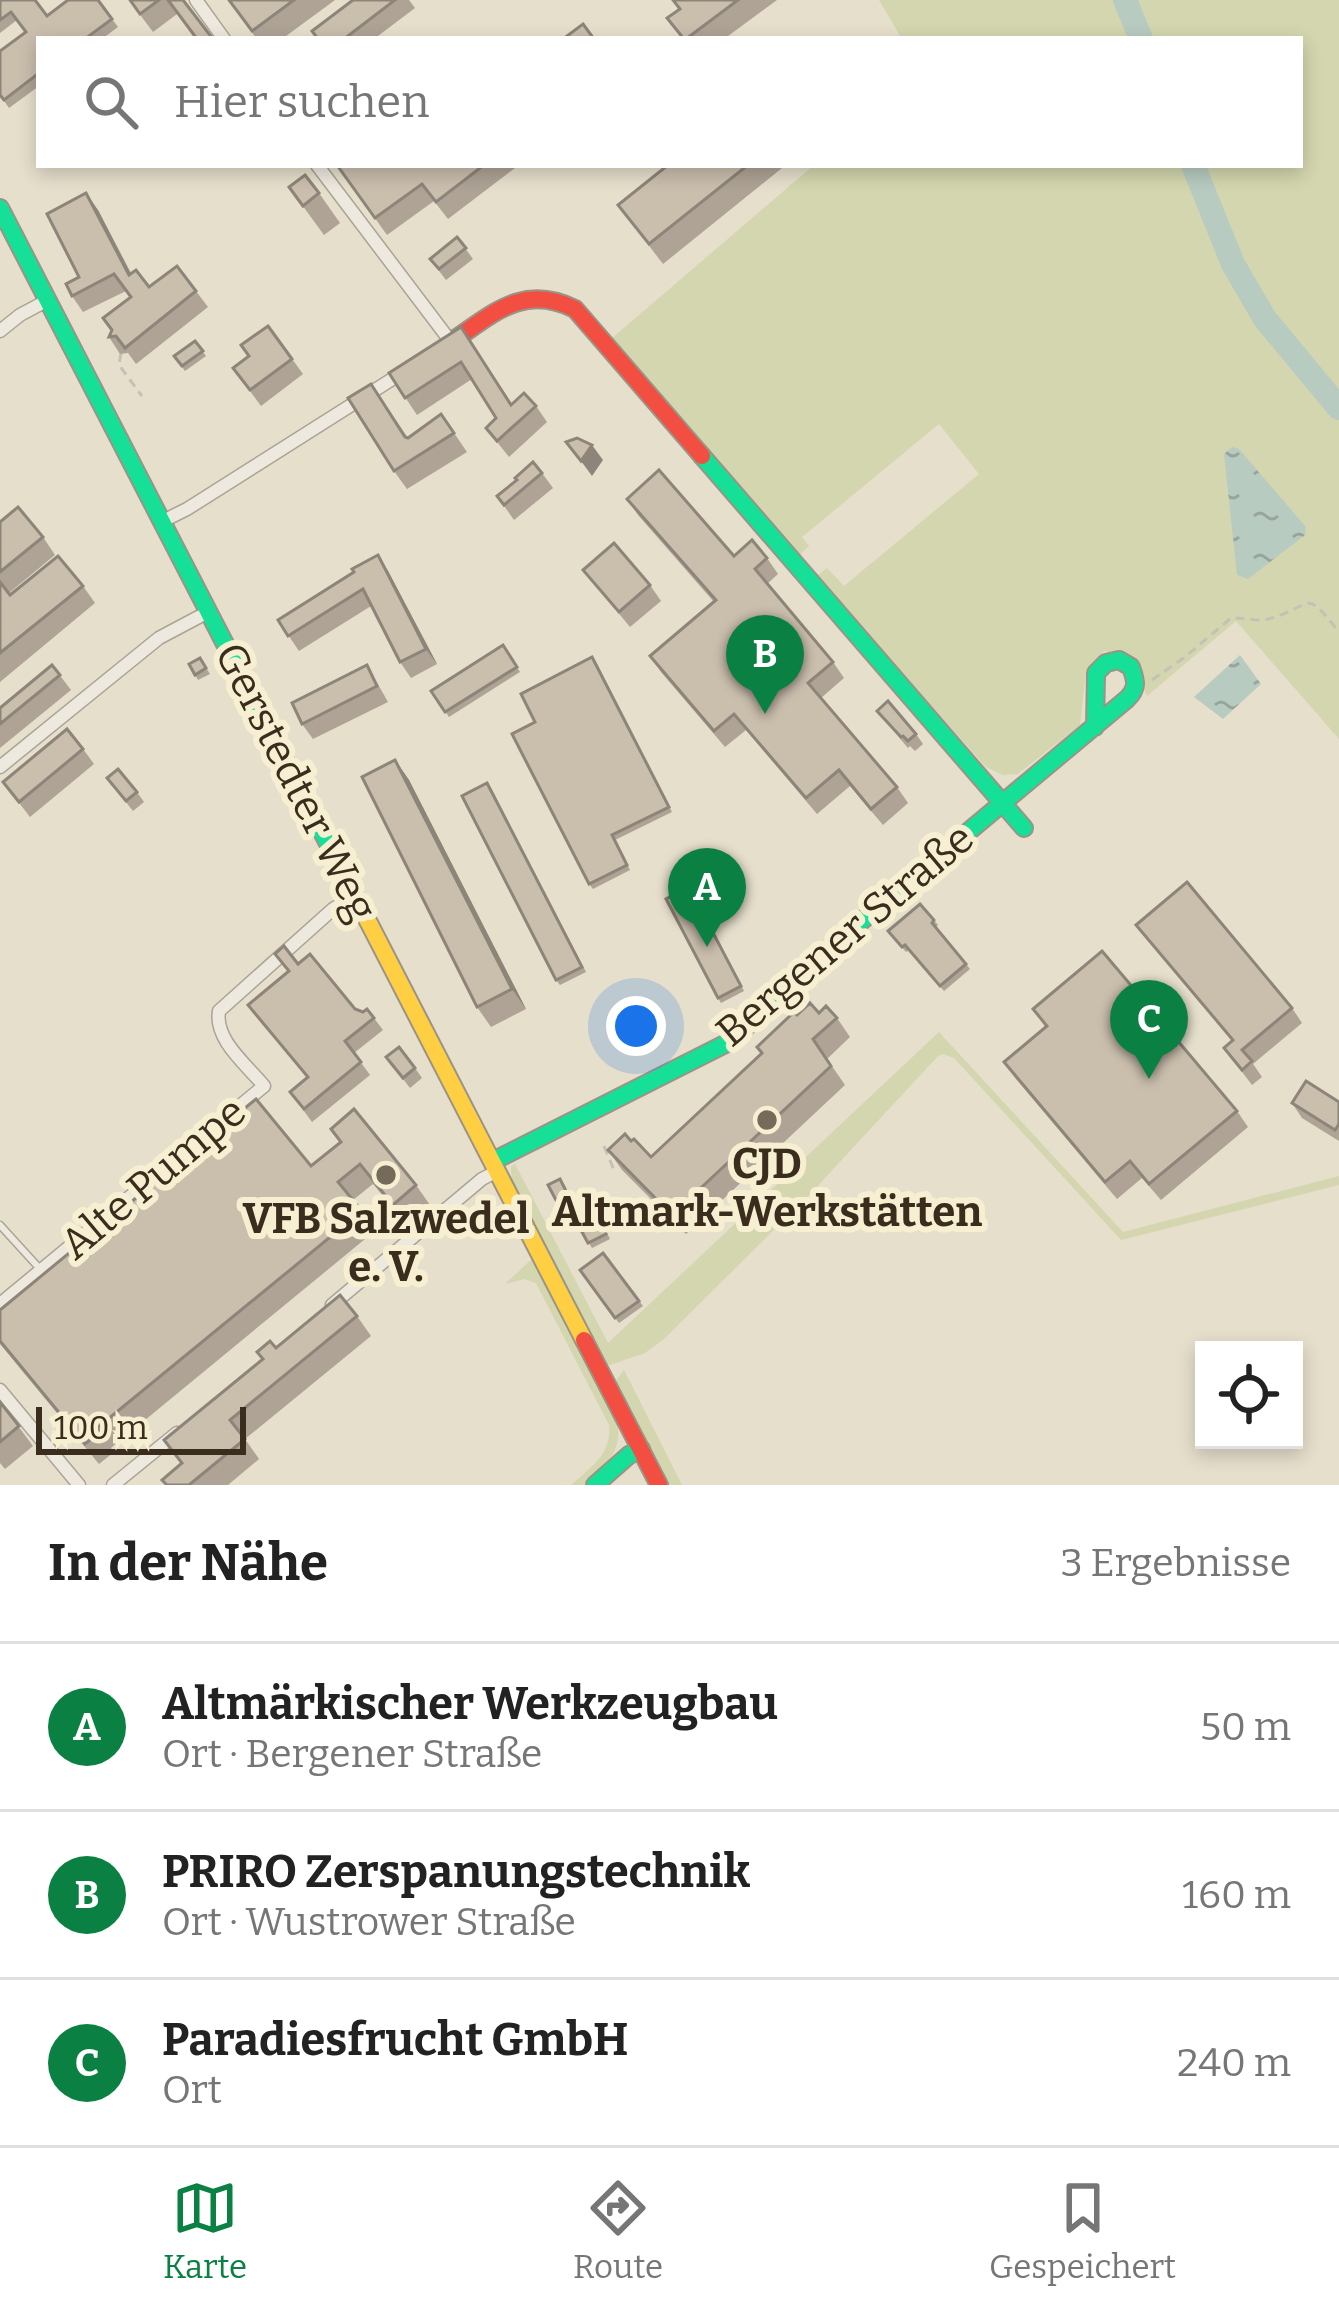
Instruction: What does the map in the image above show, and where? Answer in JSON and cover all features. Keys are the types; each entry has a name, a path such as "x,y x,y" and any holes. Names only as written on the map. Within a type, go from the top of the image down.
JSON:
{"street":[{"path":"196,0 222,36"},
{"path":"319,168 451,342"},
{"name":"Gerstedter Weg","path":"0,208 659,1485"},
{"path":"432,354 533,296 553,297 575,309 1024,828"},
{"path":"0,332 48,300"},
{"path":"161,522 412,367"},
{"path":"0,767 160,638 208,612"},
{"name":"Bergener Straße","path":"495,1166 731,1041 840,939 1095,727"},
{"name":"Alte Pumpe","path":"0,1304 264,1086 221,1034 219,1011 333,909 355,896"},
{"path":"317,1317 495,1166"},
{"path":"0,1390 79,1485"},
{"path":"113,1485 195,1419"},
{"path":"595,1485 641,1449"}],"lane":[{"path":"0,1225 41,1270"}],"path":[{"path":"123,352 119,365 142,396"},
{"path":"1141,688 1231,618 1264,621 1310,603 1339,632"},
{"path":"604,1146 614,1170"}],"green space":[{"path":"879,0 1339,0 1339,739 1236,621 1147,696 1132,658 1104,651 1086,671 1080,725 1018,774 1003,775 986,767 816,577 827,568 844,586 979,474 939,424 802,537 809,546 798,556 611,339 810,168 1303,168 1303,36 900,36"},
{"path":"939,1032 1123,1232 1339,1176 1339,1185 1121,1240 954,1058 943,1054 664,1339 645,1353 604,1363 512,1185 511,1167 515,1164 608,1343"},
{"path":"534,1257 617,1419 615,1449 584,1485 571,1485 604,1452 609,1425 536,1283 524,1279 505,1284"},
{"path":"624,1370 682,1485 667,1485 615,1382"}],"water":[{"path":"1232,447 1239,449 1306,527 1305,535 1248,579 1237,575 1224,454"},
{"path":"1240,655 1261,684 1223,719 1194,697"}],"building":[{"path":"0,0 35,0 47,16 68,0 98,0 112,19 89,36 36,36 36,75 4,100 0,51 26,32 11,12 0,20"},
{"path":"130,0 159,0 140,14"},
{"path":"168,0 183,0 211,36 195,36"},
{"path":"229,0 294,0 252,31"},
{"path":"353,0 395,0 348,36 316,36 312,31"},
{"path":"673,0 738,0 690,36 682,36 667,18 680,9"},
{"path":"583,24 592,36 567,36"},
{"path":"339,168 480,168 436,202 422,184 375,218"},
{"path":"664,168 744,168 649,244 618,205"},
{"path":"305,175 319,193 303,206 289,187"},
{"path":"86,193 129,275 136,270 149,287 177,266 196,291 125,348 116,336 109,337 112,330 103,318 131,297 114,274 72,296 66,284 79,277 47,214"},
{"path":"457,237 466,248 439,269 430,259"},
{"path":"268,326 292,359 250,390 233,368 249,356 241,345"},
{"path":"461,327 511,405 524,393 536,406 497,441 486,428 496,418 461,362 405,398 389,373"},
{"path":"195,341 203,351 182,366 174,356"},
{"path":"371,384 405,437 441,414 454,433 394,471 348,398"},
{"path":"577,438 592,445 581,461 566,442"},
{"path":"533,462 542,473 504,505 497,496"},
{"path":"659,470 734,556 752,540 767,558 755,569 833,662 808,683 897,787 871,809 839,770 806,798 734,714 714,731 650,656 716,600 627,499"},
{"path":"18,507 43,537 0,572 0,522"},
{"path":"614,543 650,585 619,612 583,570"},
{"path":"378,555 426,649 400,662 363,589 288,636 278,620"},
{"path":"58,556 83,586 0,653 0,582 10,595"},
{"path":"503,645 517,667 445,712 431,691"},
{"path":"592,657 669,807 612,835 627,865 589,884 512,734 535,722 521,694"},
{"path":"200,658 206,668 195,675 189,664"},
{"path":"52,665 60,675 0,724 0,708"},
{"path":"367,665 377,686 302,724 292,703"},
{"path":"888,701 916,734 908,741 877,711"},
{"path":"67,729 83,749 19,802 3,782"},
{"path":"395,760 512,989 477,1007 362,777"},
{"path":"118,769 137,792 126,801 107,778"},
{"path":"487,783 582,967 556,980 462,796"},
{"path":"1187,882 1292,1008 1242,1050 1252,1061 1242,1070 1224,1048 1233,1040 1136,925"},
{"path":"689,887 741,986 718,998 666,899"},
{"path":"920,904 966,964 940,986 888,931"},
{"path":"284,946 298,964 310,954 355,1009 367,1009 374,1018 345,1041 361,1062 304,1109 290,1092 308,1077 248,1005 289,971 275,954"},
{"path":"1102,951 1237,1111 1149,1184 1130,1161 1105,1182 1004,1062 1047,1026 1033,1009"},
{"path":"810,1003 819,1013 826,1006 837,1018 813,1039 831,1066 672,1215 608,1150 625,1134 651,1157 762,1053 757,1047"},
{"path":"399,1047 415,1068 403,1078 386,1057"},
{"path":"1306,1081 1339,1102 1335,1130 1292,1103"},
{"path":"256,1099 311,1166 341,1142 331,1129 354,1109 416,1185 393,1205 360,1164 338,1182 362,1211 97,1428 100,1432 85,1444 0,1341 0,1310"},
{"path":"560,1179 570,1199 558,1204 548,1185"},
{"path":"601,1222 606,1234 588,1243 582,1232"},
{"path":"603,1253 639,1301 615,1318 580,1270"},
{"path":"340,1295 357,1316 230,1420 245,1439 189,1485 167,1485 162,1480 182,1463 164,1440 263,1359 257,1352 270,1341 276,1348"},
{"path":"0,1402 19,1426 0,1442"}],"waterway":[{"path":"1125,0 1140,36"},
{"path":"1194,168 1233,264 1265,319 1339,408"}],"traffic: fast":[{"path":"0,208 352,890"},
{"path":"702,456 1024,828"},
{"path":"493,1161 731,1041 840,939 1127,699 1134,676 1131,667 1119,660 1106,663 1096,673 1095,727"},
{"path":"595,1485 641,1449"}],"traffic: slow":[{"path":"352,890 584,1340"}],"traffic: jam":[{"path":"451,342 495,312 524,301 540,299 575,309 702,456"},
{"path":"584,1340 659,1485"}],"place":[{"name":"PRIRO Zerspanungstechnik","path":"765,714"},
{"name":"Altmärkischer Werkzeugbau","path":"707,947"},
{"name":"Paradiesfrucht GmbH","path":"1149,1079"},
{"name":"CJD Altmark-Werkstätten","path":"767,1120"},
{"name":"VFB Salzwedel e. V.","path":"386,1175"}]}
